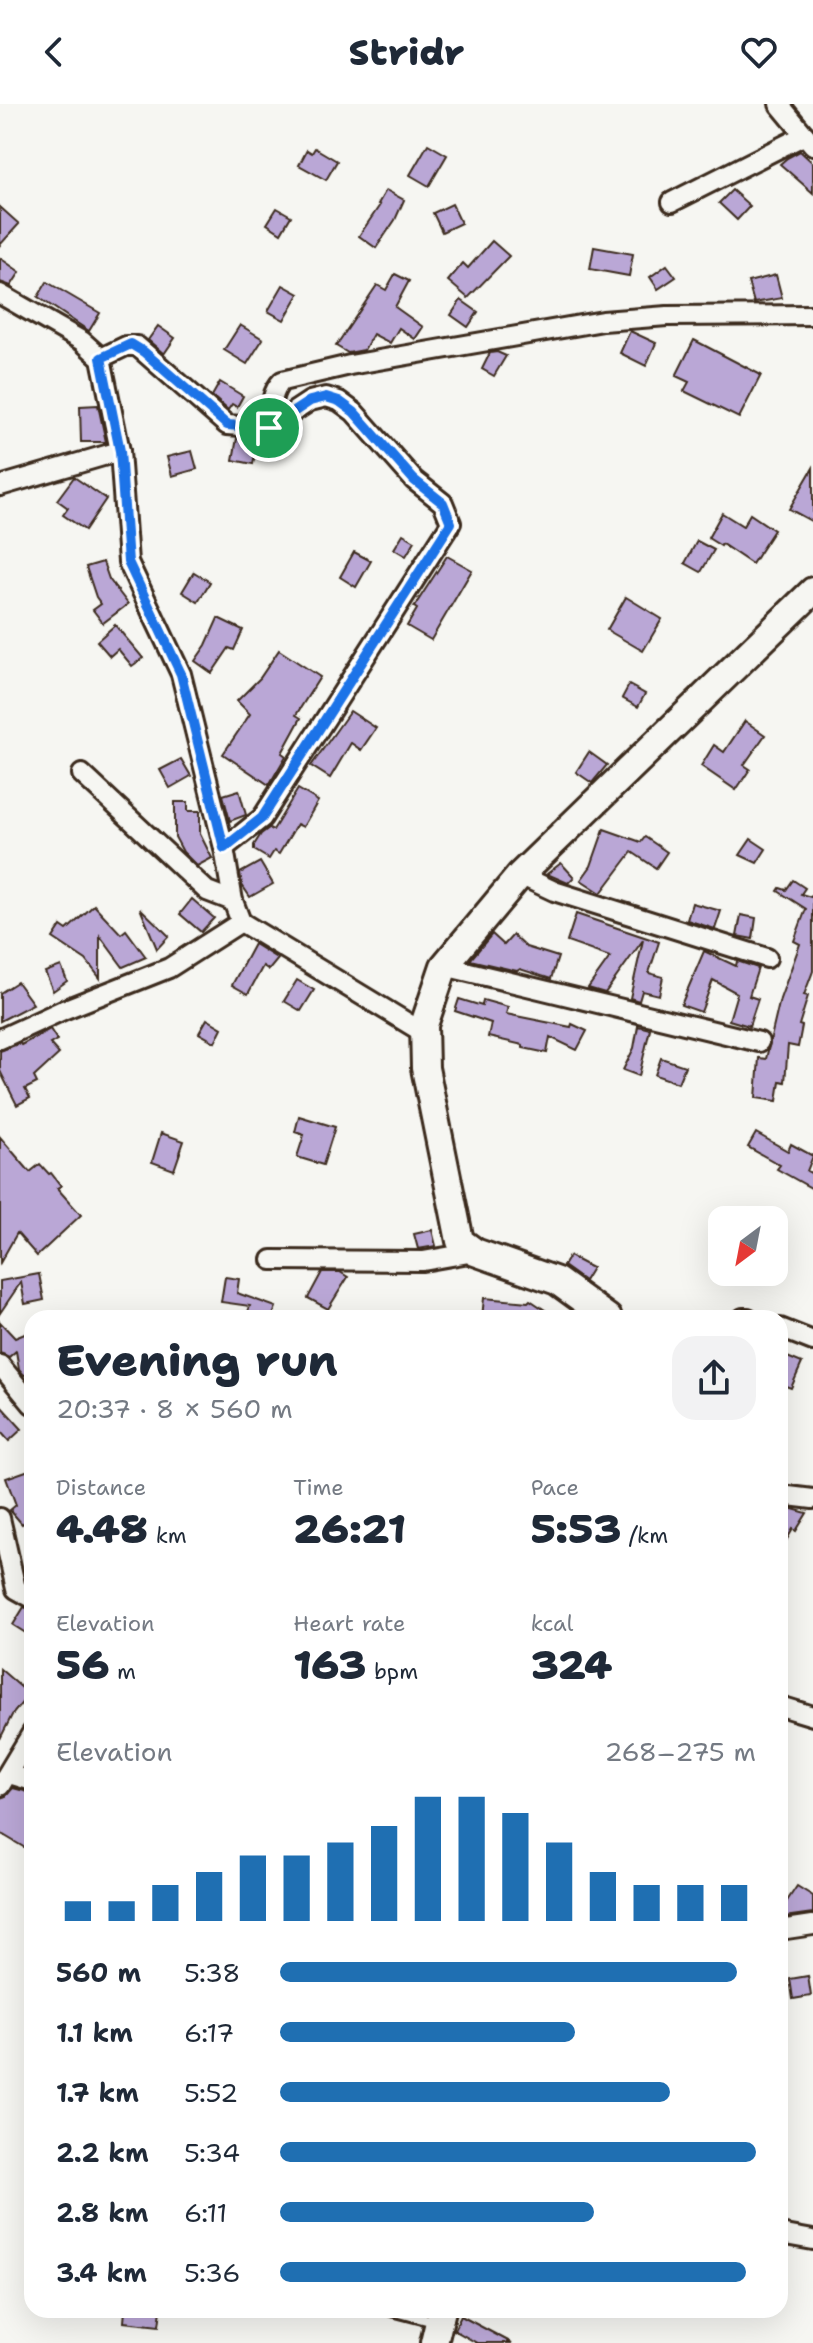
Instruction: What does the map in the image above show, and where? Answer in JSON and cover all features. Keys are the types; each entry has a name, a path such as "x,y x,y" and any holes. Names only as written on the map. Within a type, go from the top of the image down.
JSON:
{"street":[{"path":"672,202 809,140 779,104"},
{"path":"0,294 82,341 101,358 120,451 128,562 181,674 224,848 233,901 241,922 424,1033"},
{"path":"269,428 272,400 282,381 350,365 603,321 667,316 813,315"},
{"path":"101,358 126,346 137,346 222,423 269,428 310,401 326,397 339,401 354,412 414,480 443,503 451,523 262,818 224,848"},
{"path":"0,486 120,451"},
{"path":"597,1310 557,1281 475,1252 460,1241 425,1068 424,1025 444,966 520,875 813,591"},
{"path":"82,774 207,891 233,901"},
{"path":"520,875 554,891 767,958"},
{"path":"0,1039 169,968 241,922"},
{"path":"444,966 759,1042"},
{"path":"272,1260 423,1261 475,1252"},
{"path":"788,1331 813,1341"},
{"path":"0,1365 24,1394"},
{"path":"788,1496 813,1499"},
{"path":"0,1518 16,1589 24,1594"},
{"path":"788,1708 813,1716"},
{"path":"24,1746 4,1780 24,1781"},
{"path":"788,1929 813,1925"},
{"path":"788,2235 813,2240"}],"lane":[{"path":"416,2318 438,2325"}],"building":[{"path":"428,144 447,155 429,186 410,175"},
{"path":"315,148 337,161 326,180 299,165 307,150 312,153"},
{"path":"800,151 813,163 813,193 780,164"},
{"path":"386,190 404,200 376,248 359,236 380,205"},
{"path":"732,190 750,206 737,220 719,203"},
{"path":"452,204 461,223 442,232 433,213"},
{"path":"0,207 19,224 0,245"},
{"path":"277,208 291,216 281,233 267,224"},
{"path":"492,241 509,256 468,298 448,281 463,263 468,268"},
{"path":"594,247 633,254 629,276 590,269"},
{"path":"0,258 20,272 11,286 0,282"},
{"path":"667,265 676,277 658,289 650,277"},
{"path":"395,274 409,281 395,307 423,327 415,339 399,328 390,343 373,334 364,350 348,353 336,346 377,285 386,290"},
{"path":"776,275 782,298 754,303 748,282"},
{"path":"47,282 100,313 89,331 38,297"},
{"path":"283,285 299,294 284,320 268,311"},
{"path":"461,300 478,312 468,327 451,315"},
{"path":"240,325 263,339 247,364 224,350"},
{"path":"158,326 175,338 164,354 148,340"},
{"path":"630,331 656,343 646,366 620,353"},
{"path":"694,340 761,375 739,418 684,391 689,382 676,376"},
{"path":"490,353 506,356 494,376 482,369"},
{"path":"220,382 243,396 237,407 232,404 228,410 212,396"},
{"path":"98,405 106,442 81,442 80,406"},
{"path":"237,438 258,439 253,464 233,460"},
{"path":"192,451 197,469 172,476 167,457"},
{"path":"813,468 813,522 789,509"},
{"path":"74,477 106,499 85,530 63,515 68,508 57,500"},
{"path":"722,513 743,526 750,514 774,530 752,564 708,538"},
{"path":"403,534 415,541 406,556 394,549"},
{"path":"697,541 714,550 701,572 685,563"},
{"path":"354,552 371,561 356,587 340,577"},
{"path":"447,556 472,570 431,640 407,626 417,609 414,607"},
{"path":"103,562 109,579 128,604 103,623 93,610 101,604 86,567"},
{"path":"194,572 210,582 198,602 182,592"},
{"path":"626,597 662,619 643,651 607,630"},
{"path":"218,618 243,630 234,650 229,648 212,673 195,661"},
{"path":"115,625 143,658 132,666 118,649 110,656 97,641"},
{"path":"279,650 320,677 296,715 301,718 282,753 286,756 269,785 223,754 250,714 237,701 260,678"},
{"path":"629,685 645,694 638,707 622,698"},
{"path":"350,711 376,728 361,750 351,743 330,778 311,766"},
{"path":"745,721 765,735 744,765 750,769 736,790 701,766 714,745 724,752"},
{"path":"589,752 607,765 592,783 576,772"},
{"path":"181,759 191,776 170,788 160,770"},
{"path":"298,789 318,801 303,827 297,824 279,854 274,851 269,859 254,850 254,845 261,834 269,828 273,830"},
{"path":"239,790 246,815 230,821 223,795"},
{"path":"175,802 188,802 188,811 200,811 200,834 212,858 197,866 183,852 175,837"},
{"path":"604,829 641,842 645,837 667,852 656,868 632,852 601,893 581,880 591,866"},
{"path":"751,839 766,849 757,863 740,855"},
{"path":"260,862 273,884 250,897 242,885 240,873"},
{"path":"561,863 574,877 568,883 547,874"},
{"path":"793,880 805,888 801,894 811,897 813,894 813,971 804,995 808,996 799,1025 802,1026 798,1047 788,1045 785,1082 780,1081 777,1101 756,1098 759,1058 766,1059 780,999 800,944 794,941 806,909 778,891 780,888 786,890"},
{"path":"192,899 214,918 201,932 180,914"},
{"path":"692,903 721,911 715,929 687,920"},
{"path":"94,905 121,934 126,930 146,957 123,967 100,936 100,978 86,960 53,938 61,926 67,930"},
{"path":"140,908 169,936 157,949"},
{"path":"576,914 659,942 649,973 663,977 659,995 642,991 639,1001 630,998 643,940 605,993 588,988 610,957 567,942"},
{"path":"741,915 756,918 753,939 737,936"},
{"path":"492,934 504,945 513,935 526,947 558,957 551,979 520,969 517,971 470,960"},
{"path":"254,944 278,959 269,970 263,966 248,994 232,985"},
{"path":"704,951 736,966 737,961 758,968 749,996 758,999 749,1026 729,1020 737,993 713,980 701,1012 681,1005"},
{"path":"61,966 67,981 53,991 45,972"},
{"path":"297,980 314,990 301,1011 284,1001"},
{"path":"17,982 33,1004 0,1021 0,993"},
{"path":"459,999 482,1006 483,1000 508,1007 506,1014 571,1027 572,1024 587,1031 577,1050 550,1037 547,1053 523,1048 523,1045 488,1037 491,1023 455,1011"},
{"path":"207,1019 222,1028 215,1042 199,1033"},
{"path":"638,1026 650,1029 639,1076 623,1070 634,1048"},
{"path":"50,1029 57,1040 50,1044 59,1054 34,1077 37,1083 25,1089 30,1098 17,1105 0,1071 0,1051 21,1045"},
{"path":"661,1058 685,1066 678,1083 655,1075"},
{"path":"299,1116 335,1127 323,1165 297,1157 304,1135 295,1132"},
{"path":"161,1133 184,1141 174,1170 152,1162"},
{"path":"756,1133 788,1151 791,1144 813,1156 807,1171 813,1174 813,1189 777,1169 780,1165 748,1147"},
{"path":"0,1137 30,1172 40,1164 51,1173 61,1186 57,1188 81,1215 37,1256 17,1233 0,1263"},
{"path":"432,1230 436,1246 418,1249 414,1234"},
{"path":"569,1256 592,1268 584,1281 563,1266"},
{"path":"322,1272 340,1272 348,1277 328,1309 308,1298"},
{"path":"39,1274 44,1300 25,1304 21,1282 0,1313 0,1281"},
{"path":"225,1277 239,1279 237,1293 276,1307 275,1310 249,1310 250,1306 221,1302"},
{"path":"484,1298 530,1300 545,1310 483,1310"},
{"path":"0,1322 15,1338 24,1334 24,1375 19,1369 16,1351 9,1357 0,1353"},
{"path":"788,1357 802,1363 791,1388 788,1387"},
{"path":"0,1405 22,1429 9,1441 0,1431"},
{"path":"24,1472 22,1524 10,1510 16,1505 6,1478"},
{"path":"788,1510 807,1513 788,1537"},
{"path":"24,1607 24,1632 13,1625"},
{"path":"0,1669 24,1690 24,1700 12,1715 0,1739"},
{"path":"13,1788 24,1791 24,1847 0,1833 0,1798"},
{"path":"797,1886 813,1896 813,1913 788,1916 788,1900"},
{"path":"808,1976 811,1996 793,1999 790,1979"},
{"path":"124,2318 160,2318 159,2326 124,2322"},
{"path":"460,2318 465,2318 512,2343 477,2343 454,2330"}],"route":[{"path":"131,344 137,346 222,423 269,428 310,401 326,397 339,401 354,412 414,480 443,503 451,523 262,818 224,848 181,674 128,562 120,451 101,358 131,344"}]}
